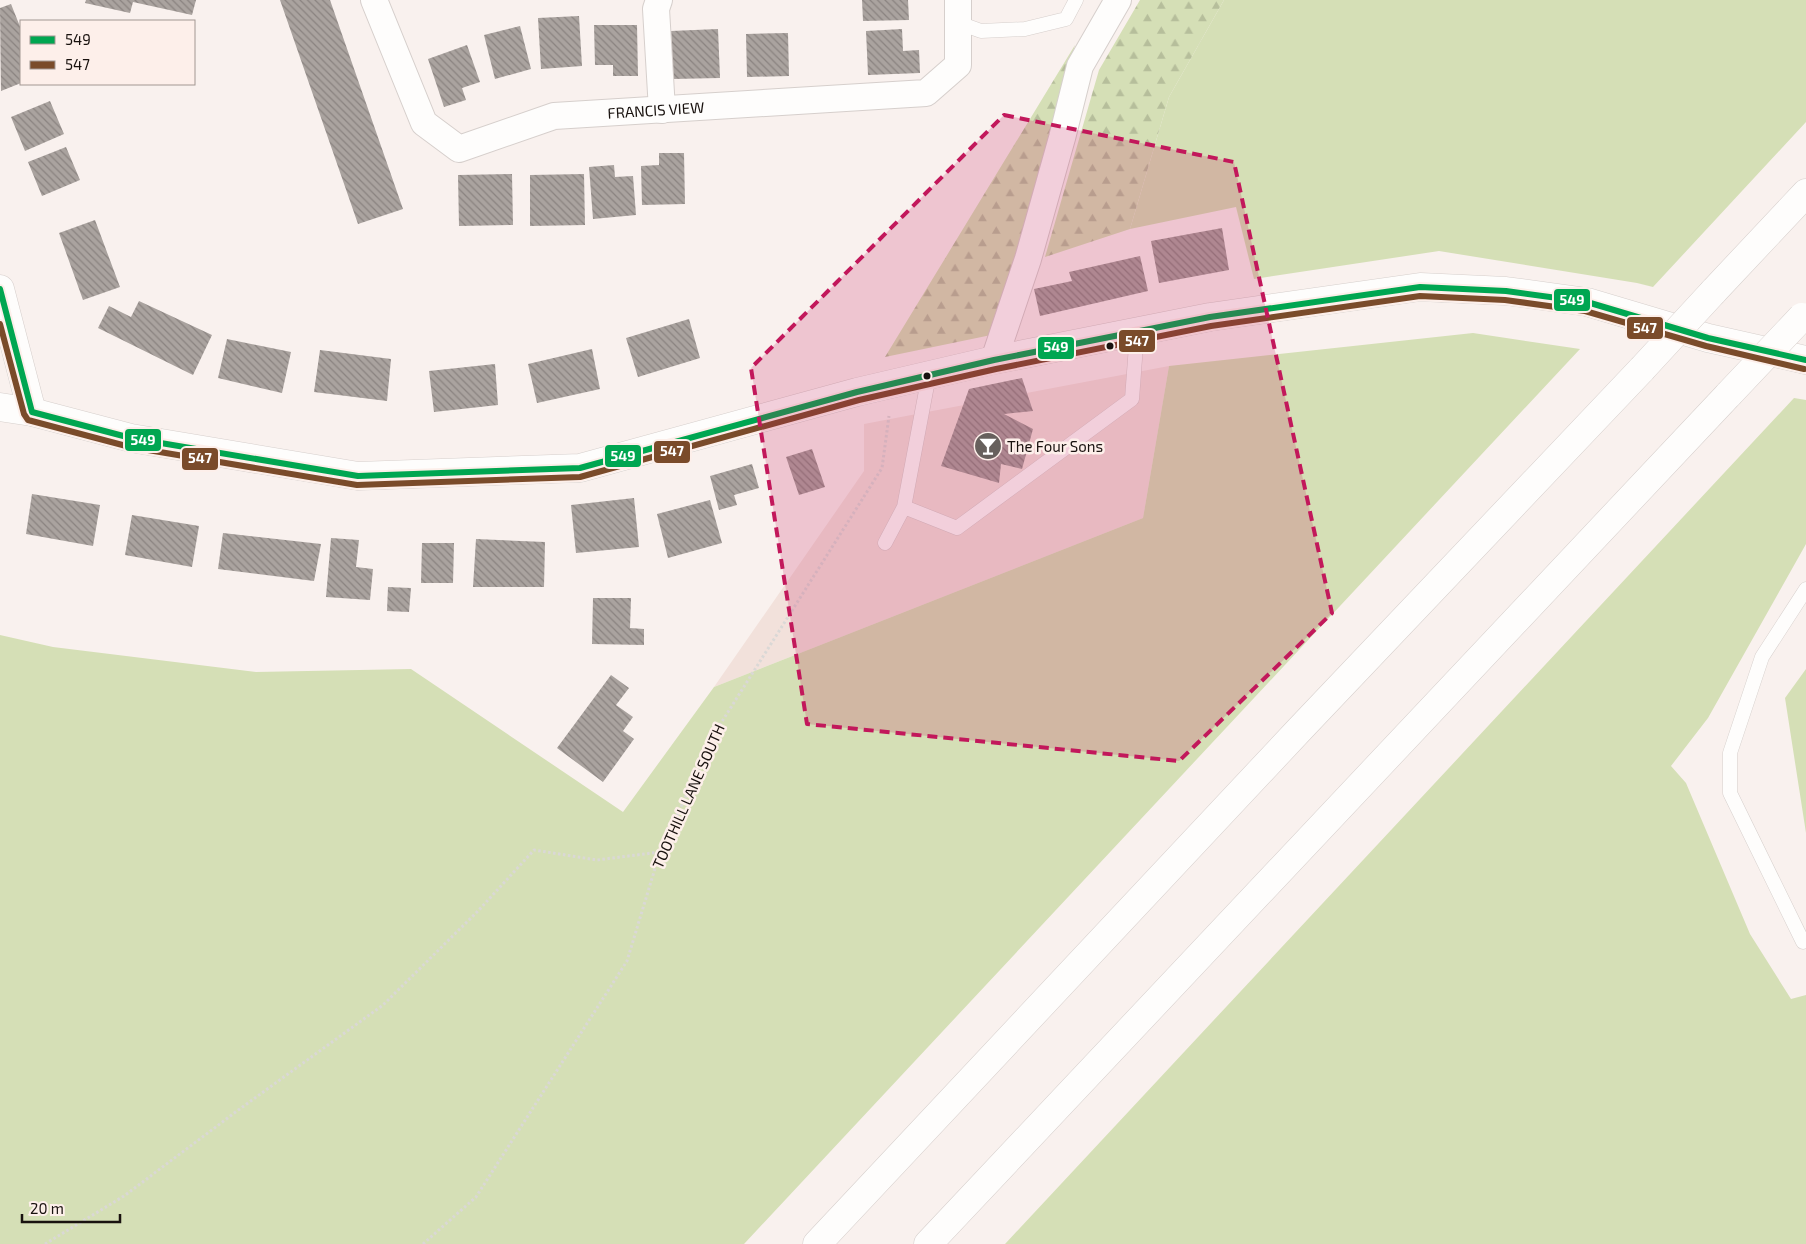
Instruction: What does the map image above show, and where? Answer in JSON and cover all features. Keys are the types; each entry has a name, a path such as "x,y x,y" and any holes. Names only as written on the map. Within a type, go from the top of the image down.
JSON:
{"main road":[{"path":"817,1244 1806,193"},
{"path":"0,407 32,412 131,438 358,476 580,468 857,392 994,360 1210,317 1420,287 1506,291 1587,302 1708,338 1806,360"},
{"path":"0,289 32,412"},
{"path":"928,1244 1804,315"}],"street":[{"name":"FRANCIS VIEW","path":"374,0 424,123 459,149 554,116 926,93 958,65 958,12"},
{"path":"659,0 656,9 662,110"},
{"path":"994,360 1028,259 1080,66 1118,0"}],"lane":[{"path":"958,12 981,30 1025,29 1066,19 1076,0"},
{"path":"904,508 956,528 1132,399 1137,332"},
{"path":"885,544 904,508 929,375"},
{"path":"1803,942 1730,793 1730,753 1762,657 1806,589"}],"path":[{"name":"TOOTHILL LANE SOUTH","path":"423,1244 476,1197 627,961 660,852 716,731 882,468 894,383"},
{"path":"45,1244 124,1196 383,1005 478,911 534,850 596,860 660,852"}],"highlighted area":[{"path":"1004,115 1234,162 1332,613 1179,761 807,724 751,368"}],"shaded area":[{"path":"1169,366 1143,518 714,687 864,471 864,424"}],"green space":[{"path":"1140,0 1224,0 1169,97 1130,229 1045,257 1099,70"},
{"path":"1224,0 1806,0 1806,122 1653,287 1439,251 1254,279 1236,207 1130,229 1169,97"},
{"path":"1075,45 996,334 885,357"},
{"path":"1473,333 1580,349 744,1244 0,1244 0,635 53,647 256,672 411,669 623,812 714,687 1143,518 1169,366"},
{"path":"1794,398 1806,400 1806,544 1708,718 1671,766 1686,783 1750,934 1791,999 1806,995 1806,1244 1005,1244"},
{"path":"1806,669 1806,833 1785,698"}],"building":[{"path":"86,0 196,0 192,15 133,2 130,13 85,3"},
{"path":"280,0 330,0 403,209 358,224"},
{"path":"862,0 908,0 909,20 863,21"},
{"path":"11,4 20,26 20,83 1,91 0,8"},
{"path":"579,16 582,66 541,69 538,18"},
{"path":"594,25 637,25 638,76 613,76 613,65 595,65"},
{"path":"520,26 531,69 495,79 484,35"},
{"path":"718,29 720,78 673,79 671,31"},
{"path":"902,29 903,51 919,50 920,73 868,75 866,31"},
{"path":"788,33 789,76 747,77 746,34"},
{"path":"467,45 480,82 462,88 466,100 444,107 428,59"},
{"path":"50,101 64,134 25,151 11,117"},
{"path":"66,147 80,180 42,196 28,162"},
{"path":"659,153 684,153 685,204 642,205 641,166 659,165"},
{"path":"614,165 615,177 633,176 636,215 593,219 589,167"},
{"path":"512,174 513,225 459,226 458,175"},
{"path":"584,174 585,225 530,226 530,175"},
{"path":"95,220 120,287 83,300 59,233"},
{"path":"1222,228 1229,270 1159,283 1151,241"},
{"path":"1140,256 1148,291 1040,316 1034,289 1072,281 1069,272"},
{"path":"139,301 212,335 193,375 98,328 109,306 131,317"},
{"path":"689,319 700,358 638,377 626,338"},
{"path":"227,339 291,352 282,393 218,378"},
{"path":"592,349 600,389 537,403 528,364"},
{"path":"320,350 391,359 387,401 314,392"},
{"path":"495,364 498,405 434,412 429,371"},
{"name":"The Four Sons","path":"1022,378 1033,411 1004,414 1033,429 1022,469 1001,464 999,483 941,466 969,389"},
{"path":"812,449 825,487 799,495 786,457"},
{"path":"752,464 759,488 734,495 737,505 719,510 710,476"},
{"path":"32,494 100,505 93,546 26,534"},
{"path":"634,498 639,547 576,553 571,505"},
{"path":"710,500 722,543 668,558 657,514"},
{"path":"132,515 199,526 192,567 125,555"},
{"path":"223,533 321,544 314,581 218,569"},
{"path":"331,538 359,540 356,567 373,569 370,600 326,597"},
{"path":"476,539 545,542 544,587 473,587"},
{"path":"422,543 454,543 453,583 421,583"},
{"path":"388,587 411,588 409,612 387,611"},
{"path":"593,598 631,598 630,628 644,629 644,645 592,644"},
{"path":"611,675 629,688 616,705 633,717 623,731 634,739 603,782 557,748"}],"transit line":[{"name":"549","path":"0,289 32,412 131,438 358,476 580,468 857,392 994,360 1210,317 1420,287 1506,291 1587,302 1708,338 1806,360"},
{"name":"547","path":"0,324 24,414 28,420 130,447 357,485 580,477 859,400 996,369 1211,326 1420,296 1505,300 1585,311 1706,346 1804,369"}],"place":[{"name":"The Four Sons","path":"988,446"}]}
